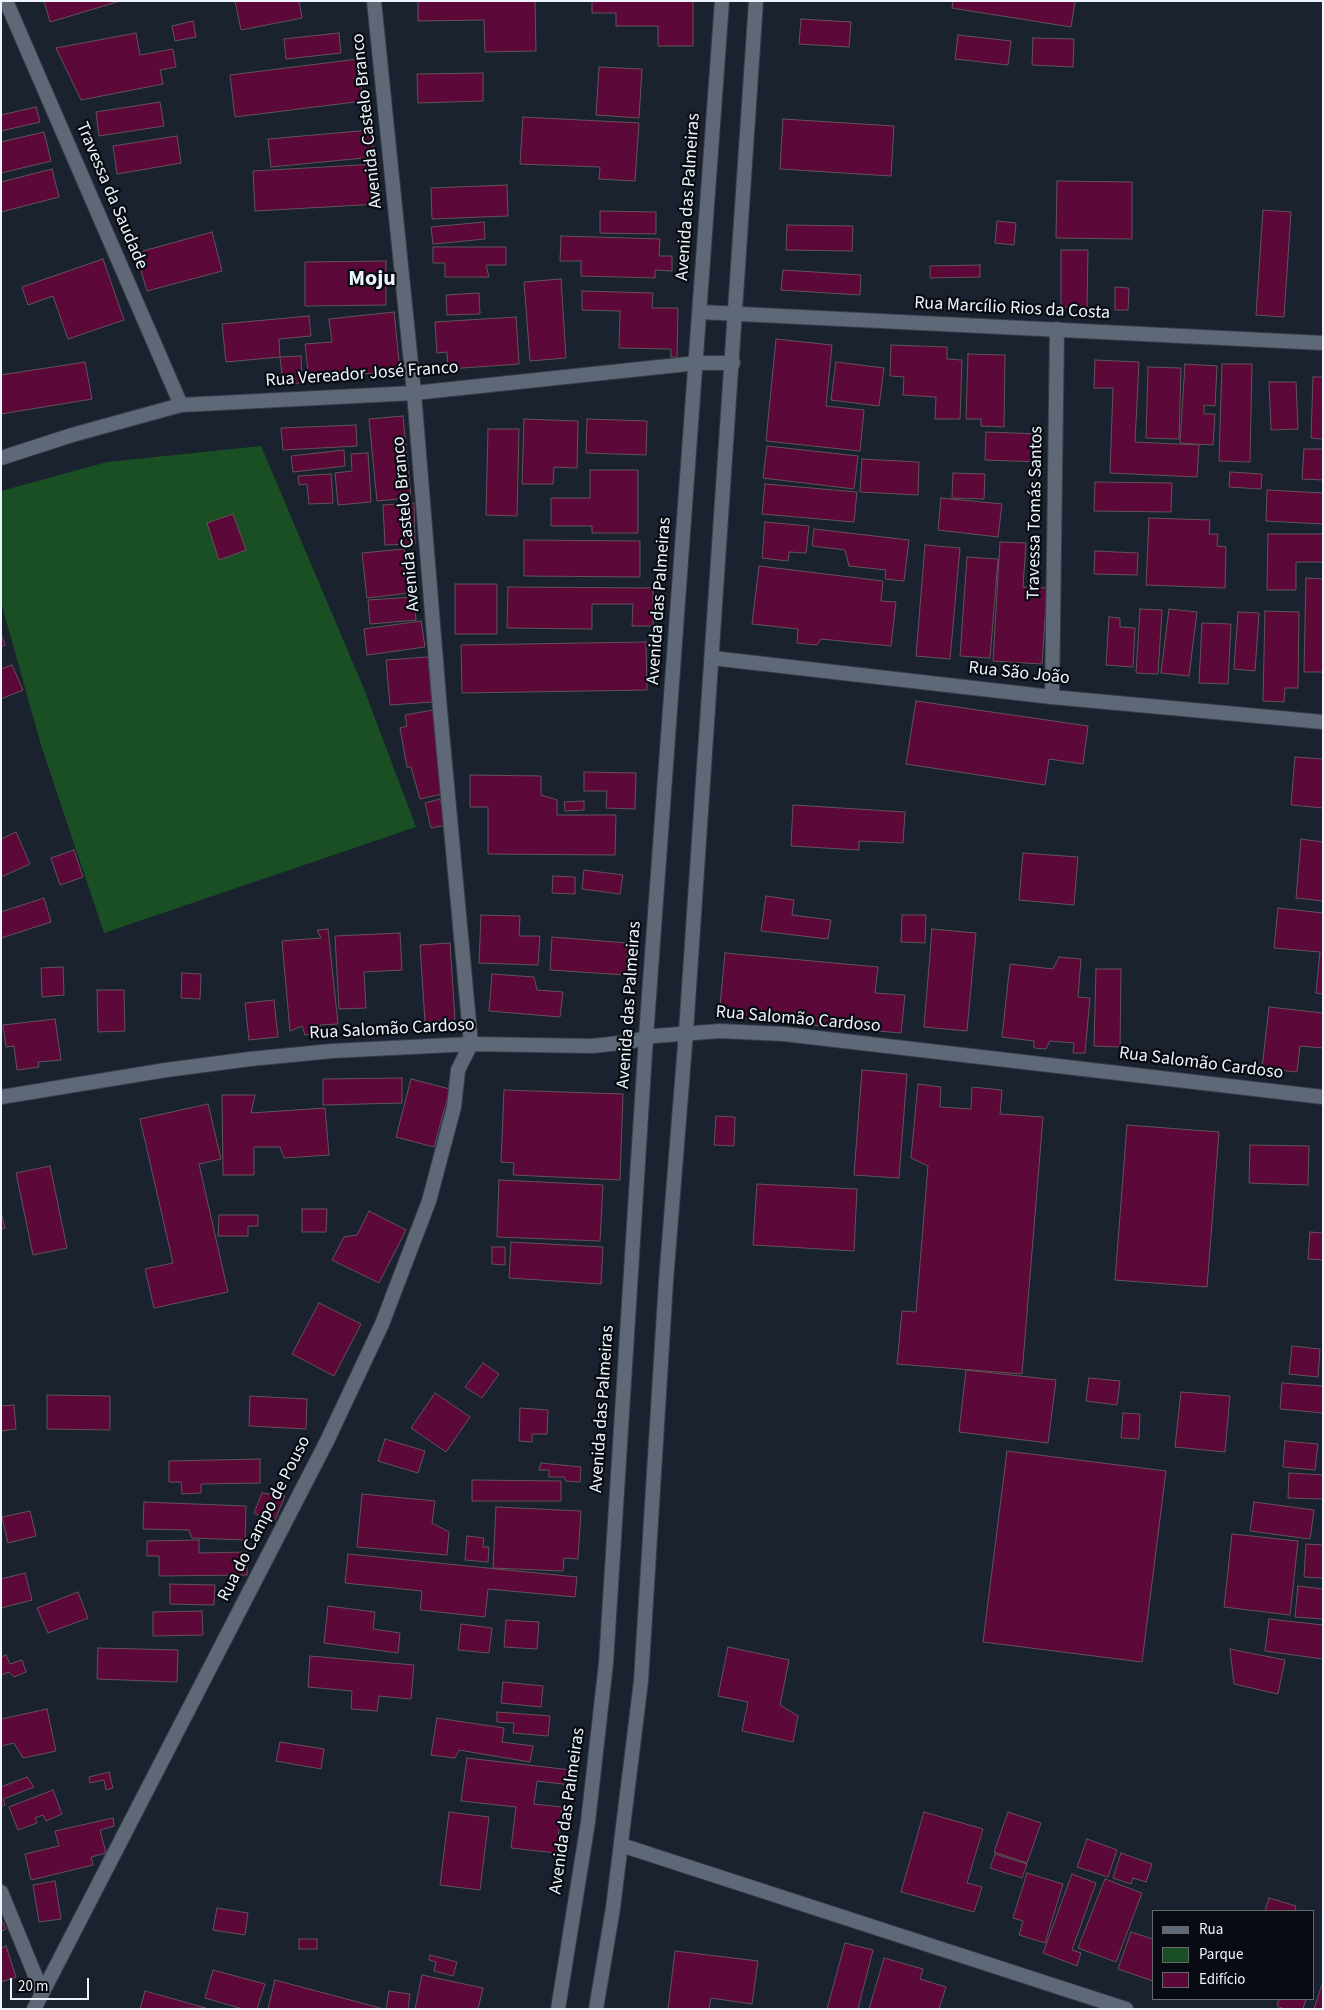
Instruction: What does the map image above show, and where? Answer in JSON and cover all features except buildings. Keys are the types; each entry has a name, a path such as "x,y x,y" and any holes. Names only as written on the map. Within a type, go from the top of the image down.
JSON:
{"street":[{"name":"Avenida Castelo Branco","path":"374,1 414,393 440,710 471,1044"},
{"name":"Avenida das Palmeiras","path":"558,2009 588,1822 606,1663 646,1037 722,1"},
{"path":"596,2009 614,1908 641,1681 666,1281 686,1032 733,363 756,1"},
{"name":"Travessa da Saudade","path":"4,3 181,405"},
{"name":"Rua Marcílio Rios da Costa","path":"700,312 1323,343"},
{"name":"Travessa Tomás Santos","path":"1052,697 1057,329"},
{"name":"Rua Vereador José Franco","path":"1,458 72,435 181,405 414,393 696,363 733,363"},
{"name":"Rua São João","path":"712,658 1052,697 1323,722"},
{"name":"Rua Salomão Cardoso","path":"1,1098 156,1072 250,1059 332,1051 471,1044 592,1046 686,1032 720,1031 784,1034 1323,1097"},
{"name":"Rua do Campo de Pouso","path":"34,2009 327,1441 382,1324 429,1201 454,1107 458,1070 471,1044"},
{"path":"621,1845 1126,2009"},
{"path":"1,1892 42,1992"}],"green space":[{"path":"261,446 364,689 416,827 104,933 41,745 1,602 1,491 107,462"}],"district":[{"name":"Moju","path":"372,280"}]}
